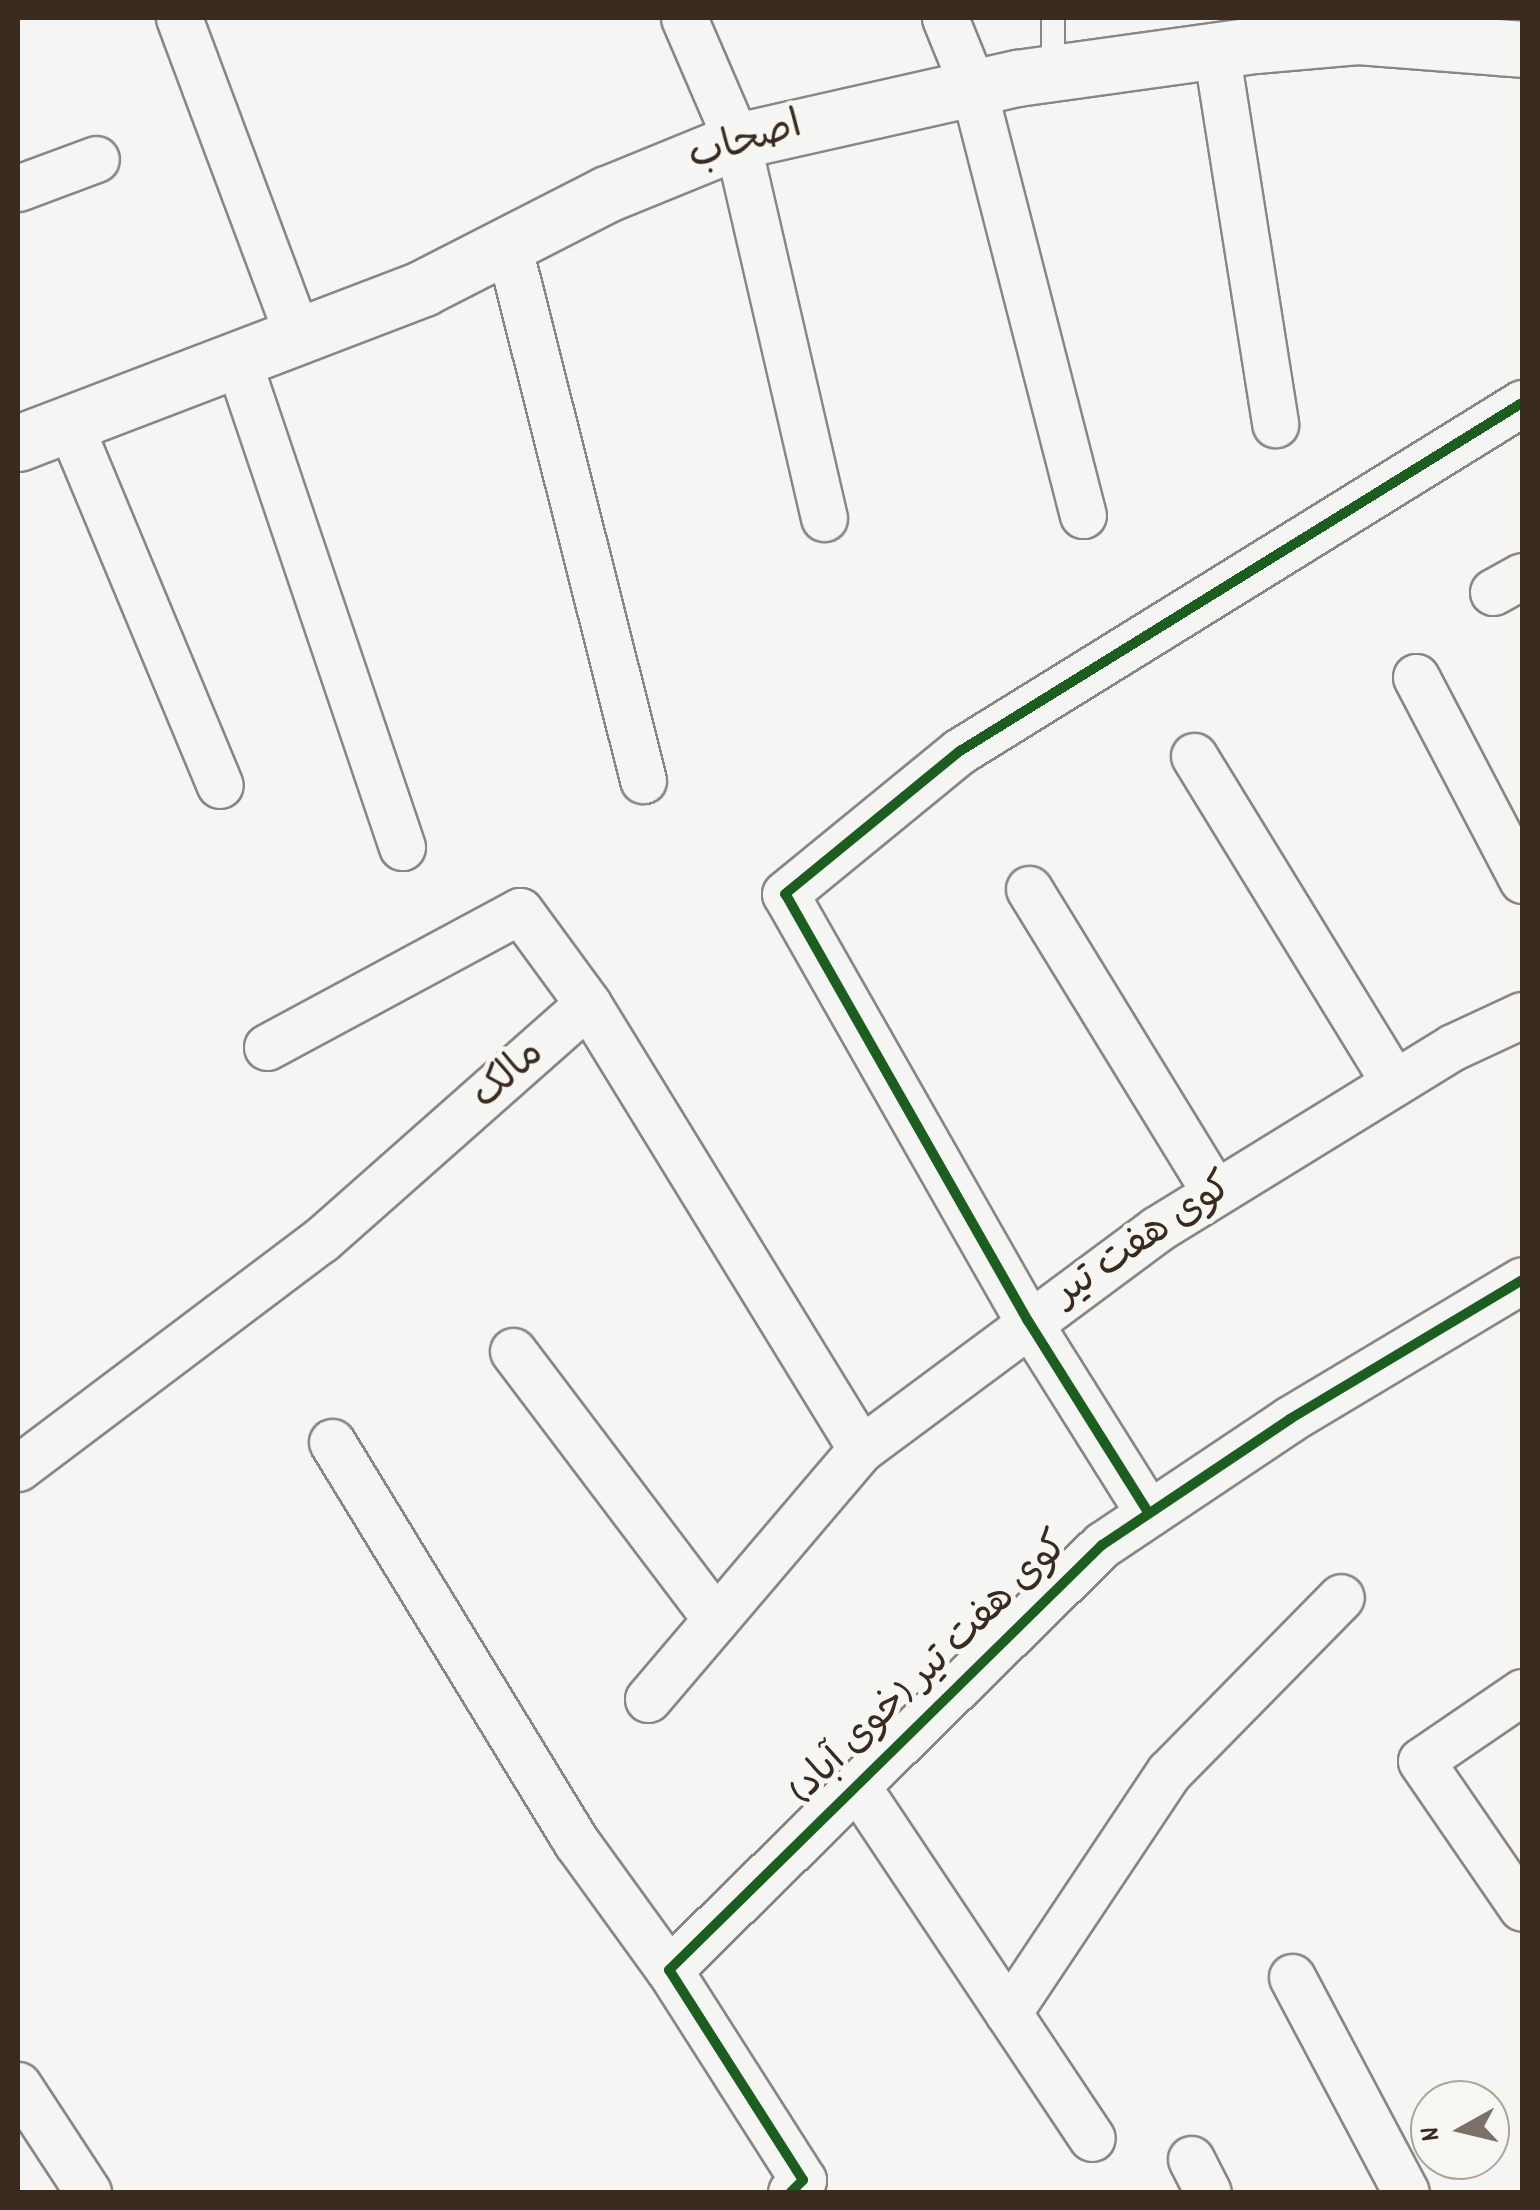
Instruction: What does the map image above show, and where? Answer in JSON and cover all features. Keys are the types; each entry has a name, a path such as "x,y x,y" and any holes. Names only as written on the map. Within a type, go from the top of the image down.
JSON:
{"main road":[{"name":"اصحاب","path":"18,443 300,340 737,140 973,88 1216,50 1358,36 1522,48"}],"street":[{"path":"178,18 300,340"},
{"path":"684,18 737,140 824,518"},
{"path":"945,18 973,88 1083,515"},
{"path":"1216,50 1275,424"},
{"path":"18,188 96,159"},
{"path":"508,244 643,780"},
{"path":"238,361 402,847"},
{"path":"1148,1512 1028,1321 785,894 960,751 1522,403"},
{"path":"69,422 220,785"},
{"path":"1416,677 1522,880"},
{"path":"1194,756 1394,1083"},
{"path":"1029,889 1215,1193"},
{"path":"268,1046 520,910 588,1004 862,1449"},
{"name":"مالک","path":"18,1468 321,1240 588,1004"},
{"name":"کوی هفت تیر","path":"648,1700 862,1449 1028,1321 1215,1193 1394,1083 1522,1014"},
{"name":"کوی هفت تیر (خوی آباد)","path":"668,1970 1102,1545 1148,1512 1522,1280"},
{"path":"513,1351 716,1619"},
{"path":"332,1442 577,1843 668,1970 797,2186"},
{"path":"1008,2013 1169,1772 1341,1597"},
{"path":"1522,1692 1421,1761 1522,1908"},
{"path":"856,1786 1092,2138"},
{"path":"1292,1978 1406,2192"},
{"path":"18,2086 88,2192"}],"lane":[{"path":"1053,18 1054,73"}],"cycle path":[{"path":"1148,1512 1028,1321 785,894 960,751 1522,403"},
{"path":"791,2192 803,2180 669,1970 1102,1545 1290,1419 1522,1280"}]}
